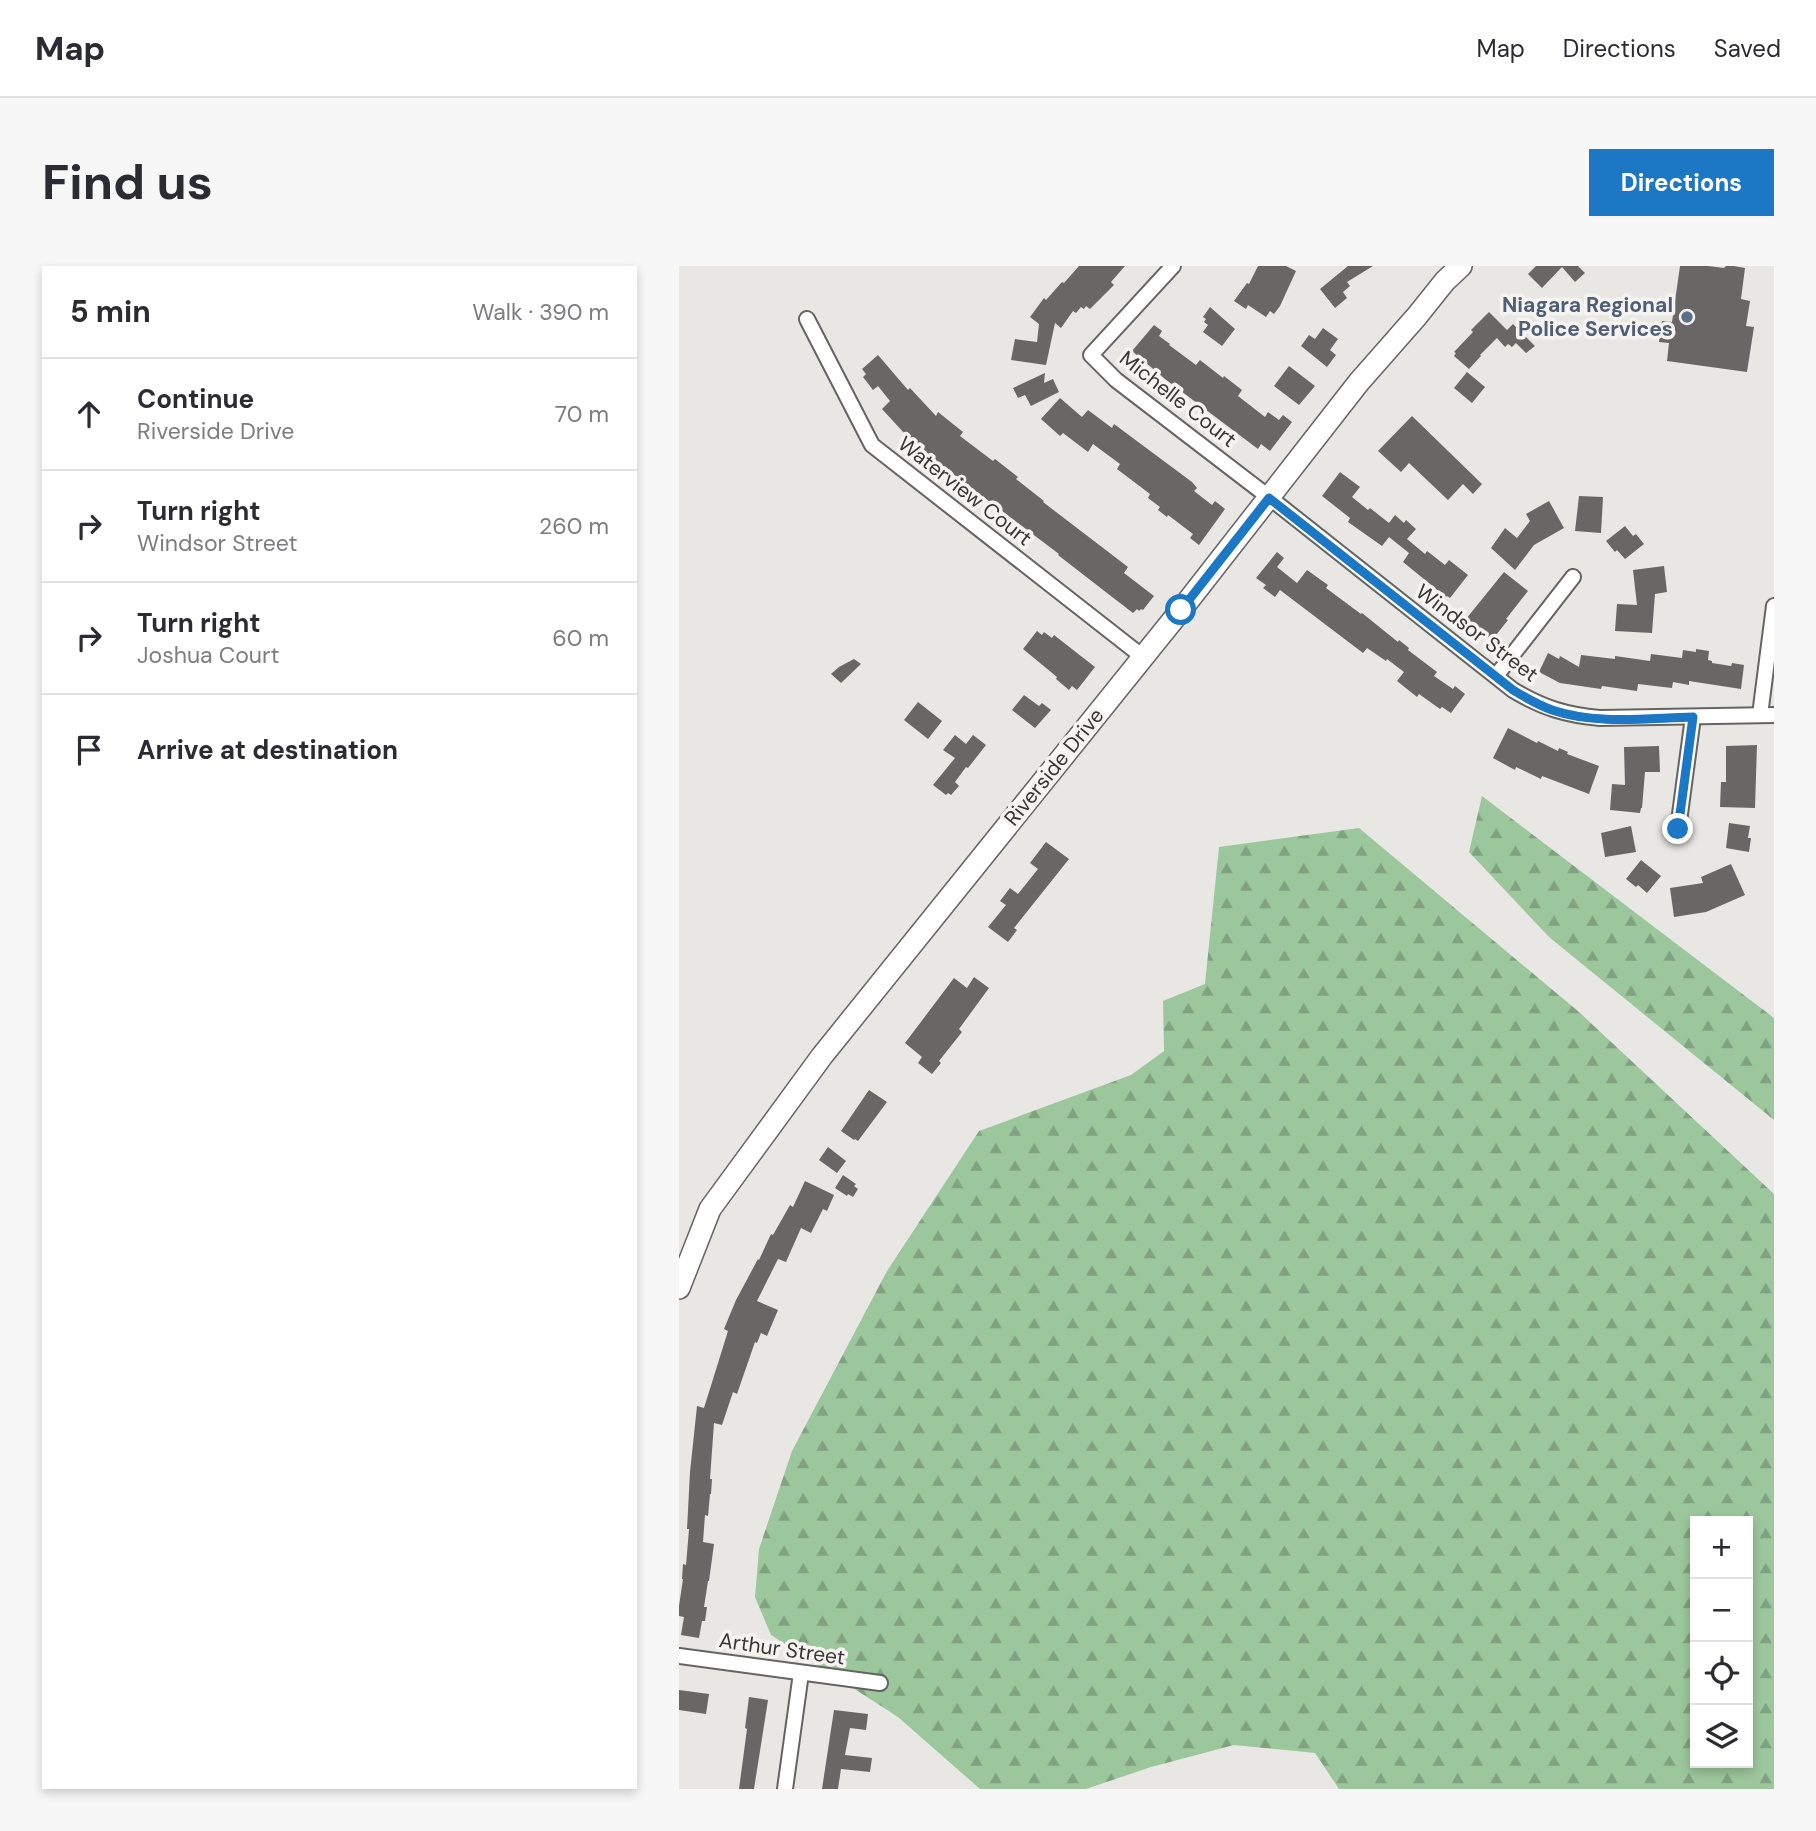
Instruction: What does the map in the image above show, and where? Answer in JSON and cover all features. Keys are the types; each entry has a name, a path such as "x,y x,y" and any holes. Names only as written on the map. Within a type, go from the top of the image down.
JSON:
{"main road":[{"name":"Riverside Drive","path":"679,1288 710,1209 822,1056 1143,657 1359,382 1445,281 1461,266"}],"street":[{"name":"Michelle Court","path":"1173,266 1091,355 1116,380 1269,498"},
{"name":"Waterview Court","path":"807,319 872,445 1143,657"},
{"name":"Windsor Street","path":"1269,498 1532,702 1574,716 1600,718 1767,715"},
{"path":"1496,676 1573,577"},
{"path":"1767,715 1774,606"},
{"path":"1678,829 1693,717"},
{"name":"Arthur Street","path":"679,1656 880,1683"},
{"path":"785,1789 801,1674"}],"green space":[{"path":"1482,796 1774,1018 1774,1120 1549,937 1469,852"},
{"path":"1359,828 1579,1012 1774,1194 1774,1789 1339,1789 1315,1753 1234,1745 1151,1767 1086,1789 980,1789 898,1717 771,1635 755,1597 759,1549 792,1451 887,1271 979,1131 1131,1075 1164,1051 1163,1001 1205,984 1219,847"}],"building":[{"path":"1079,266 1125,266 1111,282 1114,285 1090,309 1086,306 1076,313 1073,311 1061,328 1055,323 1046,365 1011,360 1015,339 1037,342 1039,324 1030,317 1044,298 1046,300"},
{"path":"1258,266 1286,266 1296,271 1280,306 1274,314 1270,311 1266,317 1248,305 1246,309 1234,301 1247,283 1249,284"},
{"path":"1348,266 1373,266 1347,282 1350,286 1343,292 1347,298 1335,308 1320,289"},
{"path":"1536,266 1578,266 1585,273 1575,282 1562,267 1542,288 1528,274"},
{"name":"Niagara Regional Police Services","path":"1680,266 1745,268 1741,299 1750,301 1746,326 1754,327 1747,372 1667,361 1669,343 1659,342 1662,321 1672,322"},
{"path":"1210,307 1235,329 1222,346 1203,332 1208,325 1203,317"},
{"path":"1489,312 1507,330 1513,324 1535,346 1526,353 1516,343 1512,347 1508,344 1505,347 1497,338 1469,369 1454,356 1454,352"},
{"path":"1154,325 1162,331 1159,336 1196,365 1200,360 1242,390 1238,396 1265,417 1268,412 1279,420 1283,415 1292,422 1270,451 1261,444 1258,449 1132,351"},
{"path":"1323,328 1338,339 1330,350 1336,355 1327,367 1301,346 1309,335 1315,339"},
{"path":"878,355 908,390 910,388 936,416 938,412 963,432 960,436 993,461 995,459 1043,502 1128,567 1124,573 1154,596 1143,610 1137,609 1133,613 916,446 882,409 890,401 878,386 873,390 863,377 866,374 862,369"},
{"path":"1289,366 1315,386 1299,405 1274,386"},
{"path":"1467,372 1485,387 1472,403 1454,388"},
{"path":"1045,373 1044,383 1053,379 1059,392 1031,406 1025,395 1018,398 1013,388"},
{"path":"1060,398 1082,417 1088,410 1112,428 1114,424 1192,482 1197,488 1194,491 1212,505 1215,501 1225,509 1199,545 1190,538 1193,534 1158,510 1160,507 1148,498 1150,494 1117,469 1120,464 1093,444 1088,452 1063,433 1060,436 1041,419"},
{"path":"1412,416 1482,484 1473,494 1463,484 1448,500 1409,463 1401,472 1378,451"},
{"path":"1340,472 1360,487 1352,497 1368,510 1370,508 1389,523 1395,515 1404,523 1406,520 1416,529 1407,539 1425,554 1427,551 1445,565 1449,560 1468,575 1450,598 1403,562 1409,553 1389,537 1382,546 1348,522 1350,518 1322,496"},
{"path":"1579,496 1603,497 1601,533 1575,531"},
{"path":"1549,501 1564,528 1534,545 1515,570 1491,548 1505,528 1517,538 1530,521 1526,514"},
{"path":"1625,526 1644,544 1625,559 1606,541"},
{"path":"1277,552 1284,558 1277,567 1297,583 1307,570 1328,585 1326,588 1409,648 1408,650 1437,672 1434,676 1465,694 1451,713 1442,707 1440,709 1419,694 1417,697 1397,681 1404,672 1387,659 1386,661 1367,648 1363,653 1280,590 1275,597 1263,588 1266,585 1256,578"},
{"path":"1664,566 1667,592 1655,594 1652,633 1615,631 1617,604 1637,605 1633,570"},
{"path":"1504,572 1528,591 1492,640 1466,619"},
{"path":"1037,631 1052,638 1054,635 1095,667 1077,690 1072,686 1069,690 1023,649"},
{"path":"1696,649 1709,651 1708,660 1712,663 1744,665 1741,689 1689,681 1689,685 1673,682 1672,688 1638,684 1637,691 1602,686 1601,689 1560,683 1539,672 1548,653 1559,659 1560,656 1579,667 1581,655 1650,661 1651,654 1682,658 1683,650 1696,652"},
{"path":"854,659 861,664 841,683 831,674 839,667"},
{"path":"1024,695 1039,706 1042,703 1051,710 1035,728 1012,710"},
{"path":"918,702 942,721 928,739 904,720"},
{"path":"1508,728 1537,743 1538,741 1558,751 1559,748 1568,752 1567,754 1599,766 1589,794 1542,776 1541,779 1516,767 1515,770 1493,758"},
{"path":"955,735 966,744 973,735 986,745 955,782 959,786 951,795 946,795 933,785 955,758 943,750"},
{"path":"1757,745 1755,808 1720,807 1721,782 1726,782 1726,746"},
{"path":"1659,746 1660,772 1645,772 1640,813 1610,810 1612,784 1625,785 1624,747"},
{"path":"1729,823 1750,826 1749,852 1726,848"},
{"path":"1631,826 1636,852 1605,857 1601,833"},
{"path":"1046,842 1069,859 1014,928 1017,930 1008,942 988,927 1006,905 1000,901 1010,888 1018,894 1038,869 1030,863"},
{"path":"1641,860 1661,876 1647,893 1626,879"},
{"path":"1731,864 1745,895 1706,912 1674,917 1670,888 1703,883 1701,877"},
{"path":"974,977 989,988 959,1029 962,1032 932,1074 918,1063 922,1057 905,1043 954,978 967,988"},
{"path":"869,1090 887,1102 858,1141 854,1140 841,1131"},
{"path":"828,1147 846,1161 837,1173 819,1160"},
{"path":"843,1175 856,1184 854,1186 858,1189 853,1197 835,1188"},
{"path":"805,1181 834,1195 827,1211 823,1209 811,1233 801,1228 786,1262 778,1259 757,1301 778,1310 767,1336 761,1333 757,1343 755,1342 737,1394 733,1392 722,1425 714,1423 711,1494 708,1516 705,1515 703,1542 714,1544 704,1607 707,1607 705,1621 702,1621 699,1638 681,1635 684,1617 679,1616 679,1606 683,1564 686,1565 690,1472 697,1406 704,1408 728,1331 724,1329 736,1300 771,1234 773,1235 790,1205 793,1207"},
{"path":"679,1690 709,1694 706,1714 679,1710"},
{"path":"749,1697 768,1700 754,1789 739,1789 747,1729"},
{"path":"834,1710 868,1714 866,1730 850,1728 845,1755 872,1758 870,1772 841,1769 838,1789 822,1789"}],"place":[{"name":"Niagara Regional Police Services","path":"1687,317"}],"route":[{"path":"1181,610 1269,498 1513,690 1532,702 1574,716 1693,717 1678,829"}]}
